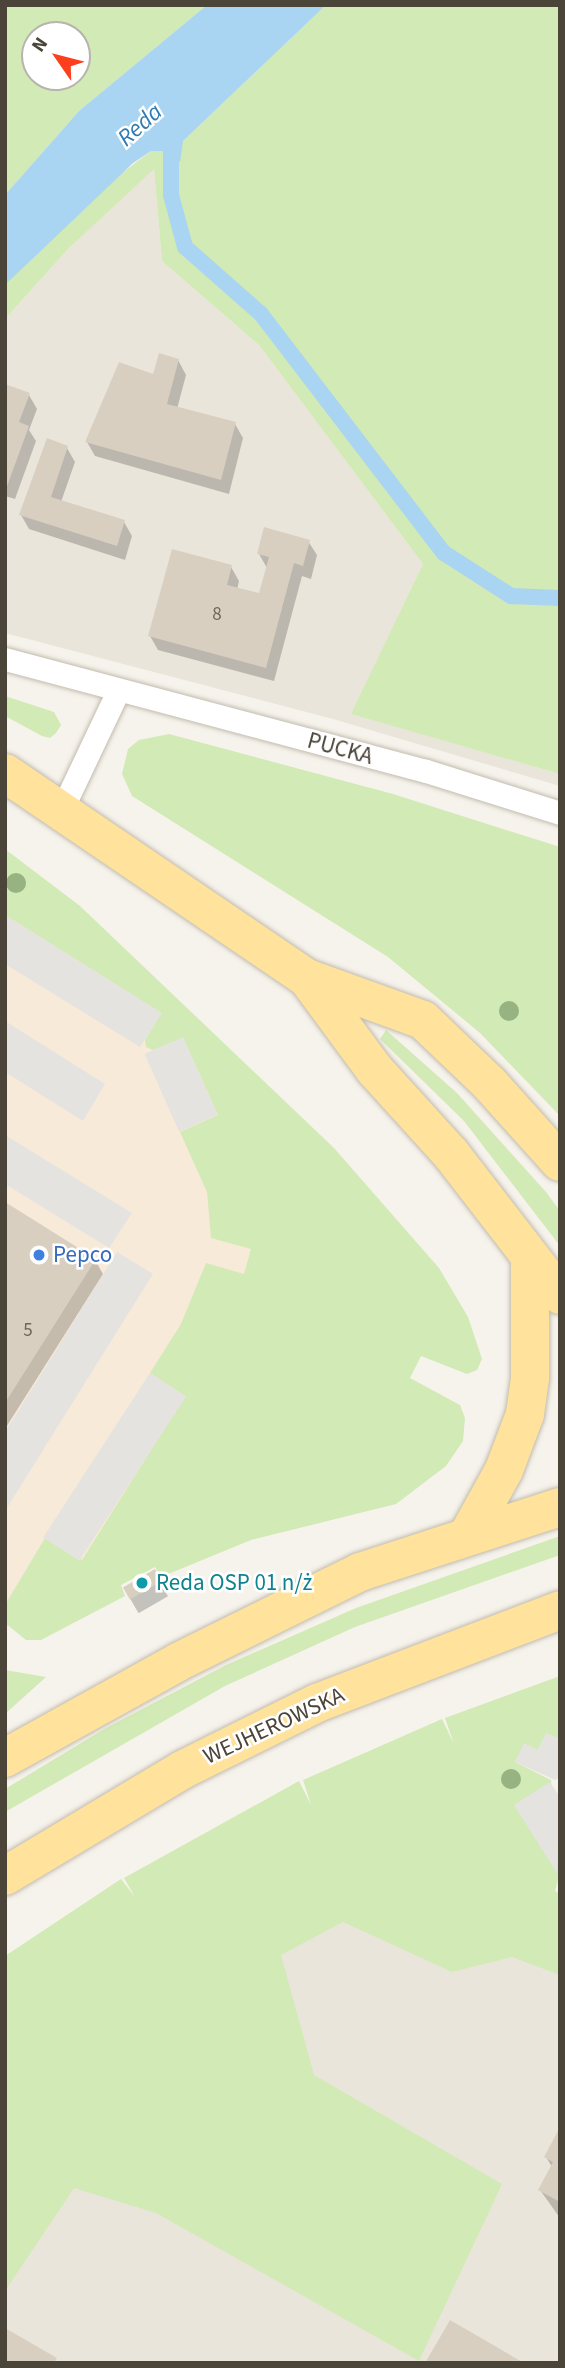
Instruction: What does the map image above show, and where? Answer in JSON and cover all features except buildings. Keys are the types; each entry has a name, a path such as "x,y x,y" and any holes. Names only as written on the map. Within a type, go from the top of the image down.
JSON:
{"main road":[{"path":"5,773 307,978 423,1020 489,1083 560,1163"},
{"path":"307,978 374,1069 451,1154 560,1295"},
{"path":"468,1535 504,1471 525,1414 530,1377 530,1256"},
{"path":"5,1758 178,1662 360,1572 560,1507"},
{"name":"WEJHEROWSKA","path":"5,1876 182,1770 317,1703 560,1610"}],"lane":[{"name":"PUCKA","path":"5,659 426,771 560,813"},
{"path":"61,811 118,691"}],"shaded area":[{"path":"154,168 162,261 259,345 423,564 352,714 560,774 560,786 333,719 5,633 5,319 68,249"},
{"path":"5,900 375,1239 111,1543 5,1628"},
{"path":"5,915 162,1013 140,1047 5,964"},
{"path":"5,1021 105,1084 83,1121 5,1072"},
{"path":"183,1037 218,1115 179,1132 145,1054"},
{"path":"5,1135 132,1213 109,1248 5,1184"},
{"path":"117,1252 153,1274 5,1511 5,1432"},
{"path":"150,1373 186,1396 79,1561 43,1537"},
{"path":"546,1733 560,1739 560,1777 555,1780 515,1762 524,1743 538,1750"},
{"path":"550,1782 560,1797 557,1873 514,1805"},
{"path":"400,1803 560,1939 560,2363 5,2363 5,2016"}],"green space":[{"path":"5,5 207,5 79,111 5,195"},
{"path":"326,5 560,5 560,774 351,714 423,564 259,345 162,261 154,169 68,249 5,319 5,285 113,180 151,151 183,141"},
{"path":"5,696 54,712 61,725 50,738 42,736 5,716"},
{"path":"169,734 393,794 560,847 560,1116 480,1033 388,957 132,796 122,774 128,749 139,740"},
{"path":"5,849 80,906 334,1148 439,1268 468,1317 482,1359 477,1370 467,1374 421,1356 410,1378 460,1405 465,1418 463,1441 446,1466 396,1504 251,1540 161,1577 155,1567 121,1585 125,1596 41,1640 26,1640 5,1623 5,1605 45,1538 82,1560 185,1396 150,1373 181,1324 206,1263 244,1274 251,1249 211,1238 207,1192 180,1132 218,1115 183,1038 153,1050 146,1047 145,1040 161,1013 5,915"},
{"path":"386,1030 457,1093 546,1192 560,1211 560,1246 464,1121 380,1039"},
{"path":"560,1536 560,1555 355,1627 225,1686 5,1812 5,1789 106,1728 226,1665 356,1608"},
{"path":"5,1670 46,1677 5,1714"},
{"path":"560,1676 560,1739 546,1734 538,1750 515,1762 551,1780 560,1872 555,1891 560,1894 560,1975 512,1957 452,1972 343,1922 281,1955 314,2075 502,2184 419,2361 156,2213 74,2188 5,2291 5,1956 121,1879 135,1897 124,1878 299,1781 311,1805 303,1780 442,1719 454,1744 445,1718"}],"water":[{"name":"Reda","path":"207,5 326,5 183,141 180,162 163,151 151,151 133,163 5,285 5,195 79,111"}],"waterway":[{"path":"171,135 171,195 185,247 261,314 444,553 511,596 560,598"}],"place":[{"name":"Pepco","path":"39,1255"},
{"name":"Reda OSP 01 n/ż","path":"142,1583"}]}
